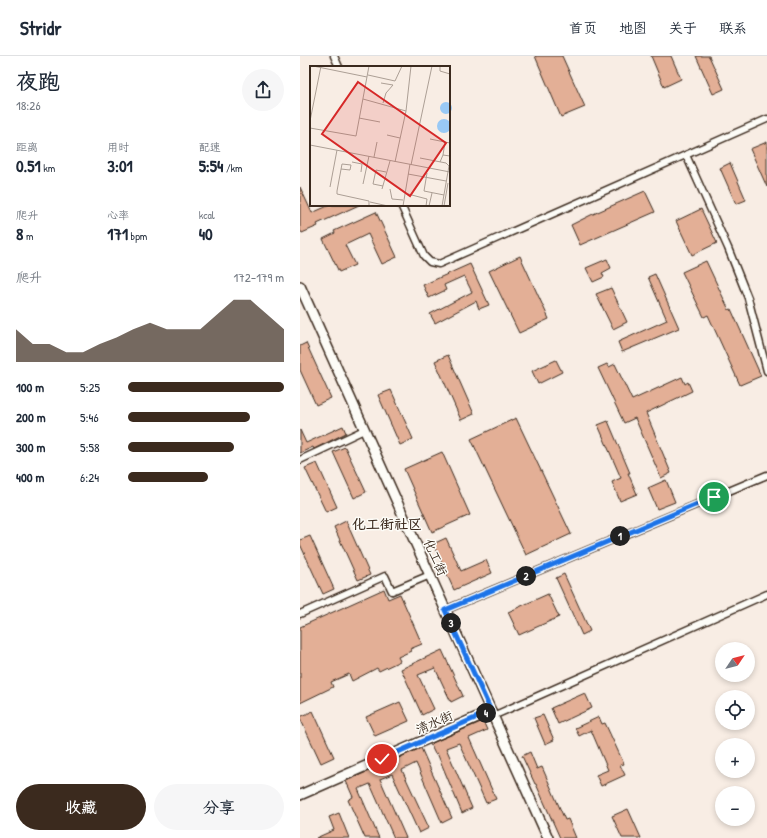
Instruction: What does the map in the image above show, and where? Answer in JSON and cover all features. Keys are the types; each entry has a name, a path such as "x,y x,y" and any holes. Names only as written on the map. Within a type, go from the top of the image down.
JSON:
{"street":[{"path":"334,56 339,66"},
{"path":"401,206 424,256 430,262 439,264 767,119"},
{"path":"686,155 728,248 748,298 767,371"},
{"name":"化工街","path":"300,286 548,838"},
{"path":"300,460 364,430"},
{"path":"445,610 767,475"},
{"path":"300,614 385,576 392,591 430,575"},
{"path":"492,713 767,594"},
{"name":"清水街","path":"300,795 492,713"}],"building":[{"path":"535,56 562,56 585,107 561,117"},
{"path":"651,56 671,56 681,79 664,87"},
{"path":"696,56 709,56 724,89 713,94"},
{"path":"767,142 767,187 750,149"},
{"path":"730,163 746,200 736,204 720,168"},
{"path":"300,187 312,213 328,206 357,206 317,224 318,226 302,233 300,230"},
{"path":"645,191 655,212 580,245 571,225"},
{"path":"701,209 717,243 692,255 676,221"},
{"path":"376,212 397,257 382,264 368,234 345,245 355,265 339,272 323,239 335,233 334,231"},
{"path":"520,256 549,319 519,333 489,271"},
{"path":"607,259 611,268 602,273 604,277 593,282 586,268"},
{"path":"706,261 729,310 731,309 761,376 740,385 708,315 704,317 682,272"},
{"path":"470,264 489,305 479,309 476,301 435,323 430,314 472,292 464,276 444,285 446,290 429,298 423,285"},
{"path":"655,274 679,328 622,352 618,342 667,320 648,277"},
{"path":"611,288 627,322 613,329 596,294"},
{"path":"306,343 331,398 316,405 300,370 300,346"},
{"path":"448,355 474,414 461,420 435,361"},
{"path":"556,360 562,372 538,384 532,371"},
{"path":"607,364 609,367 615,364 632,400 682,377 685,384 688,382 692,391 646,413 671,473 661,478 635,418 624,423 598,368"},
{"path":"391,390 413,439 400,445 378,395"},
{"path":"516,418 571,534 526,555 471,439"},
{"path":"608,421 630,473 628,473 637,494 620,501 612,482 621,478 598,425"},
{"path":"343,426 346,433 314,449 313,447 300,453 300,430 306,443"},
{"path":"345,447 366,492 354,498 333,452"},
{"path":"442,452 470,515 432,532 404,469"},
{"path":"317,463 337,507 326,512 305,468"},
{"path":"666,480 675,502 657,509 648,488"},
{"path":"346,521 370,575 358,580 334,527"},
{"path":"310,536 334,589 323,594 300,544 300,540"},
{"path":"446,538 461,571 486,560 492,573 454,590 433,544"},
{"path":"564,574 590,631 582,635 556,578"},
{"path":"384,589 388,599 400,594 422,644 410,649 411,651 398,657 400,661 379,671 377,668 352,681 349,674 331,682 333,687 300,703 300,627"},
{"path":"548,594 559,617 519,635 508,612"},
{"path":"442,650 463,696 451,702 435,668 418,675 434,709 422,715 401,669"},
{"path":"585,693 592,708 558,724 551,708"},
{"path":"400,702 409,721 375,736 366,717"},
{"path":"313,711 334,757 321,763 300,718"},
{"path":"543,715 554,740 545,744 534,718"},
{"path":"599,717 602,724 605,723 624,764 620,765 625,775 601,786 596,775 608,770 591,730 579,736 575,728"},
{"path":"483,721 487,730 469,738 496,799 486,803 459,743 446,748 472,808 462,813 437,753 435,754 430,744"},
{"path":"421,748 452,818 442,823 416,763 402,770 429,828 419,833 392,774 380,779 406,838 394,838 370,784 358,789 379,838 365,838 348,800 353,797 346,781"},
{"path":"530,752 537,769 542,767 565,820 568,819 576,838 560,838 522,756"},
{"path":"628,809 641,838 622,838 612,816"},
{"path":"339,813 349,838 316,838 334,830 329,817"}],"district":[{"name":"化工街社区","path":"387,523"}],"route":[{"path":"382,759 491,711 445,610 714,497"}]}
